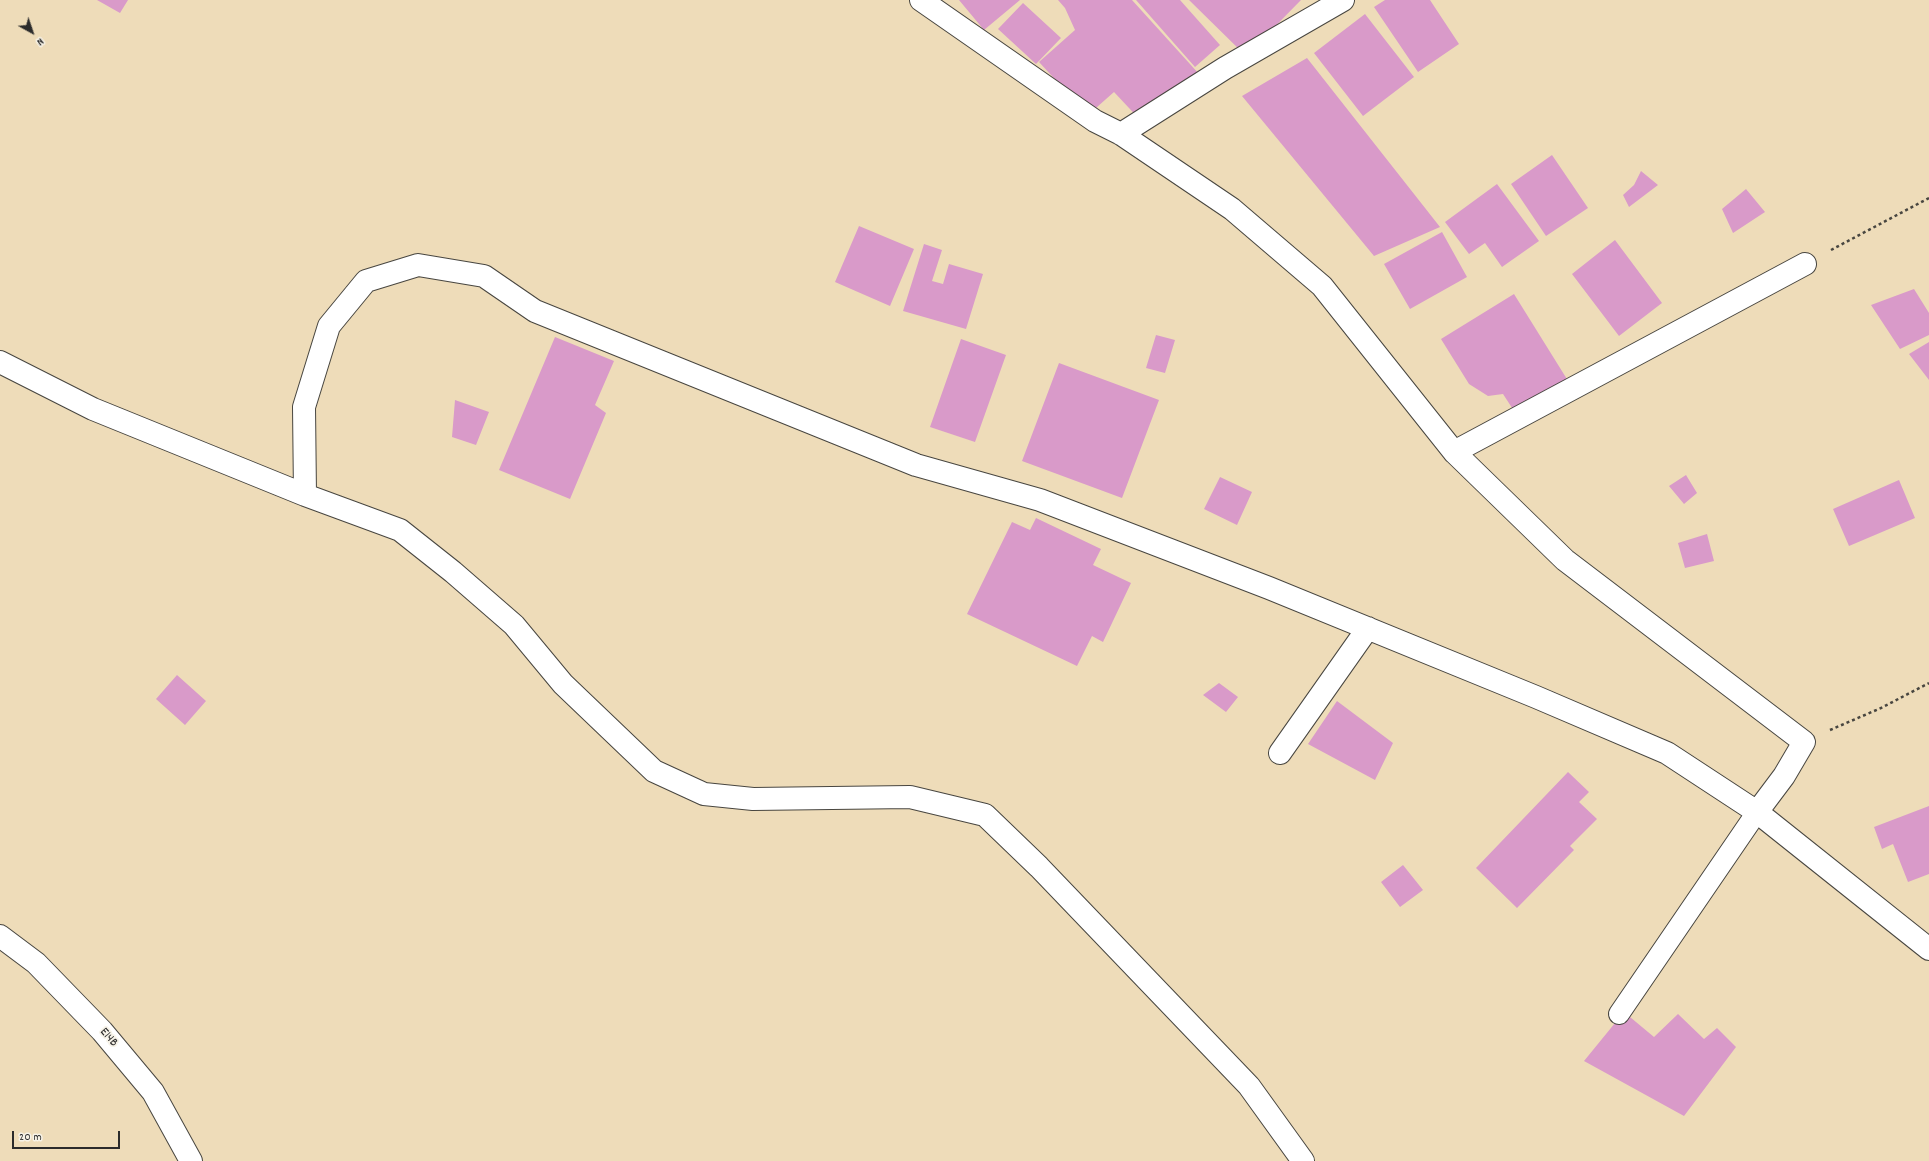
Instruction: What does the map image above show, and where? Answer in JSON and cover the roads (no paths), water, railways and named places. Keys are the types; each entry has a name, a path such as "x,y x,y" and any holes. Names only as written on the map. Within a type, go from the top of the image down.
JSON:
{"street":[{"path":"921,0 1095,121 1121,134 1232,209 1322,286 1454,452 1565,560 1804,742 1784,776 1757,812"},
{"path":"1121,134 1225,68 1343,0"},
{"path":"1454,452 1805,264"},
{"path":"305,495 304,407 329,326 366,281 418,265 484,276 535,311 908,462 1040,500 1368,628 1667,753 1757,812 1929,949"},
{"path":"0,362 93,409 305,495 400,530 447,567 514,625 564,684 654,771 704,794 753,799 910,797 985,815 1039,867 1248,1086 1303,1161"},
{"path":"1280,753 1368,628"},
{"name":"E14B","path":"0,936 36,963 102,1031 154,1092 191,1161"}],"lane":[{"path":"1619,1014 1757,812"}]}
